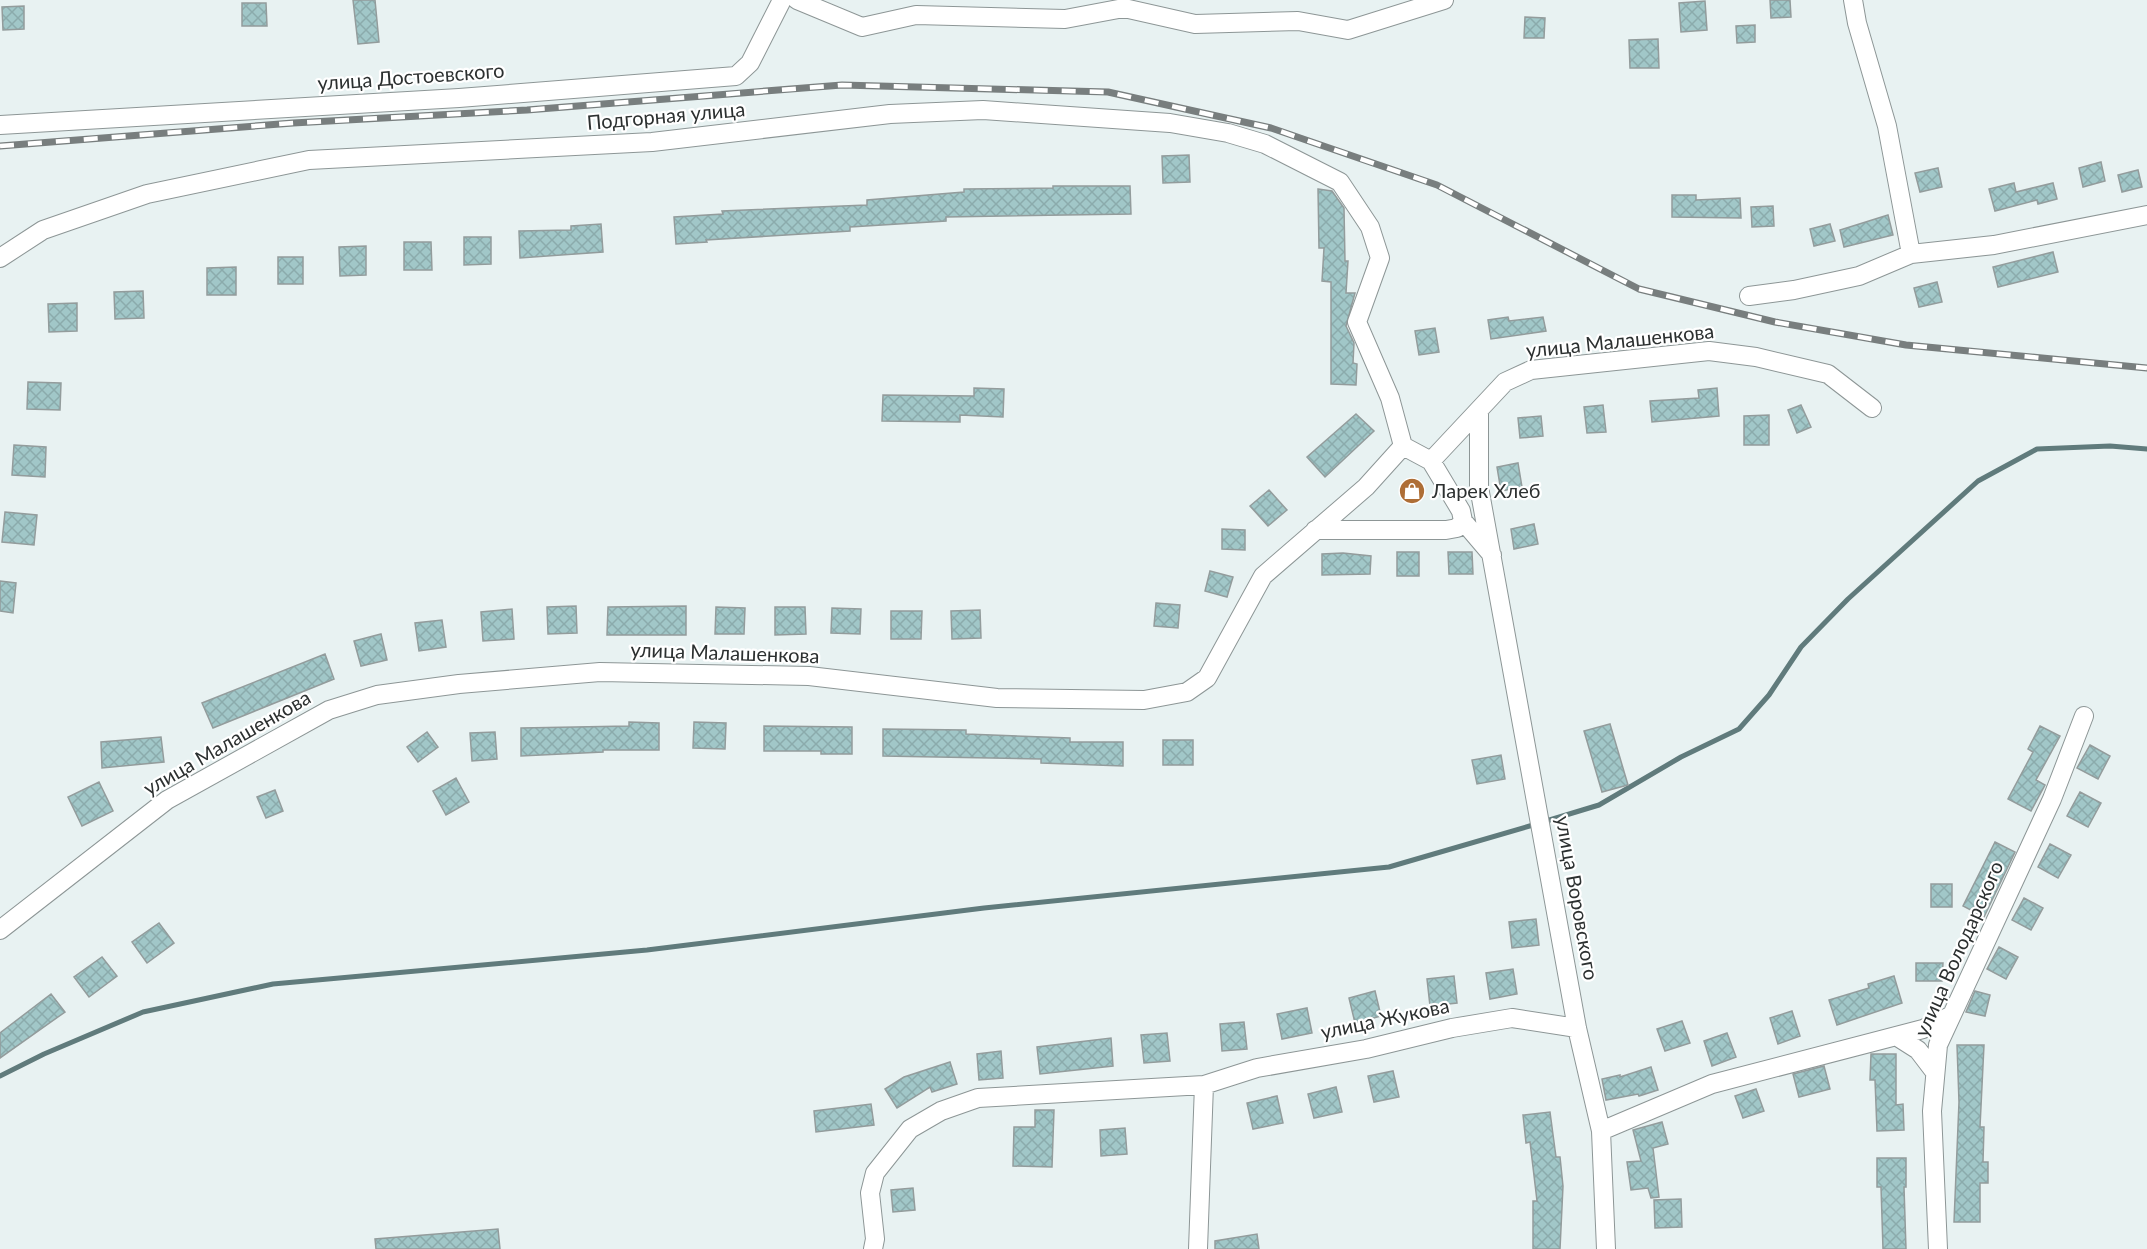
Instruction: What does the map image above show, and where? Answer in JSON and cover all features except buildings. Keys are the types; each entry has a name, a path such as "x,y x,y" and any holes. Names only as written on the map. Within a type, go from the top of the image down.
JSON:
{"street":[{"name":"улица Достоевского","path":"0,125 459,98 736,76 750,63 782,0"},
{"path":"797,0 862,27 916,15 1065,19 1124,8 1196,24 1298,21 1348,30 1444,0"},
{"path":"1853,0 1857,23 1887,126 1911,254"},
{"name":"Подгорная улица","path":"0,258 43,230 147,194 309,160 652,142 890,114 983,110 1170,123 1228,133 1265,144 1340,182 1370,227 1380,258 1357,322 1390,398 1403,446"},
{"path":"1749,296 1794,290 1859,276 1911,254 1994,245 2147,215"},
{"name":"улица Малашенкова","path":"1431,461 1505,382 1531,370 1709,351 1756,357 1828,374 1872,408"},
{"name":"улица Воровского","path":"1479,410 1479,487 1577,1028 1601,1131 1606,1249"},
{"path":"1403,446 1431,461 1461,511 1463,521 1493,556"},
{"name":"улица Малашенкова","path":"0,930 167,800 329,710 377,695 459,684 600,672 809,676 997,698 1144,700 1187,692 1207,678 1263,576 1365,487 1403,446"},
{"path":"1315,530 1446,530 1457,528 1463,521"},
{"name":"улица Володарского","path":"1938,1249 1932,1111 1938,1045 2052,799 2084,716"},
{"path":"1601,1131 1712,1084 1923,1029 1952,1015"},
{"name":"улица Жукова","path":"873,1249 875,1239 870,1193 875,1173 910,1129 940,1111 978,1098 1204,1085 1257,1068 1365,1049 1452,1028 1512,1018 1577,1028"},
{"path":"1896,1036 1918,1050 1934,1071"},
{"path":"1197,1249 1204,1085"}],"waterway":[{"path":"0,1076 44,1054 143,1012 273,984 647,950 984,908 1389,867 1533,825 1599,805 1681,757 1739,729 1769,695 1801,647 1848,599 1978,481 2037,449 2110,446 2147,449"}],"railway":[{"path":"0,146 293,123 527,110 842,85 1108,92 1271,128 1437,185 1639,289 1775,322 1906,345 2147,368"}],"place":[{"name":"Ларек Хлеб","path":"1412,491"}]}
